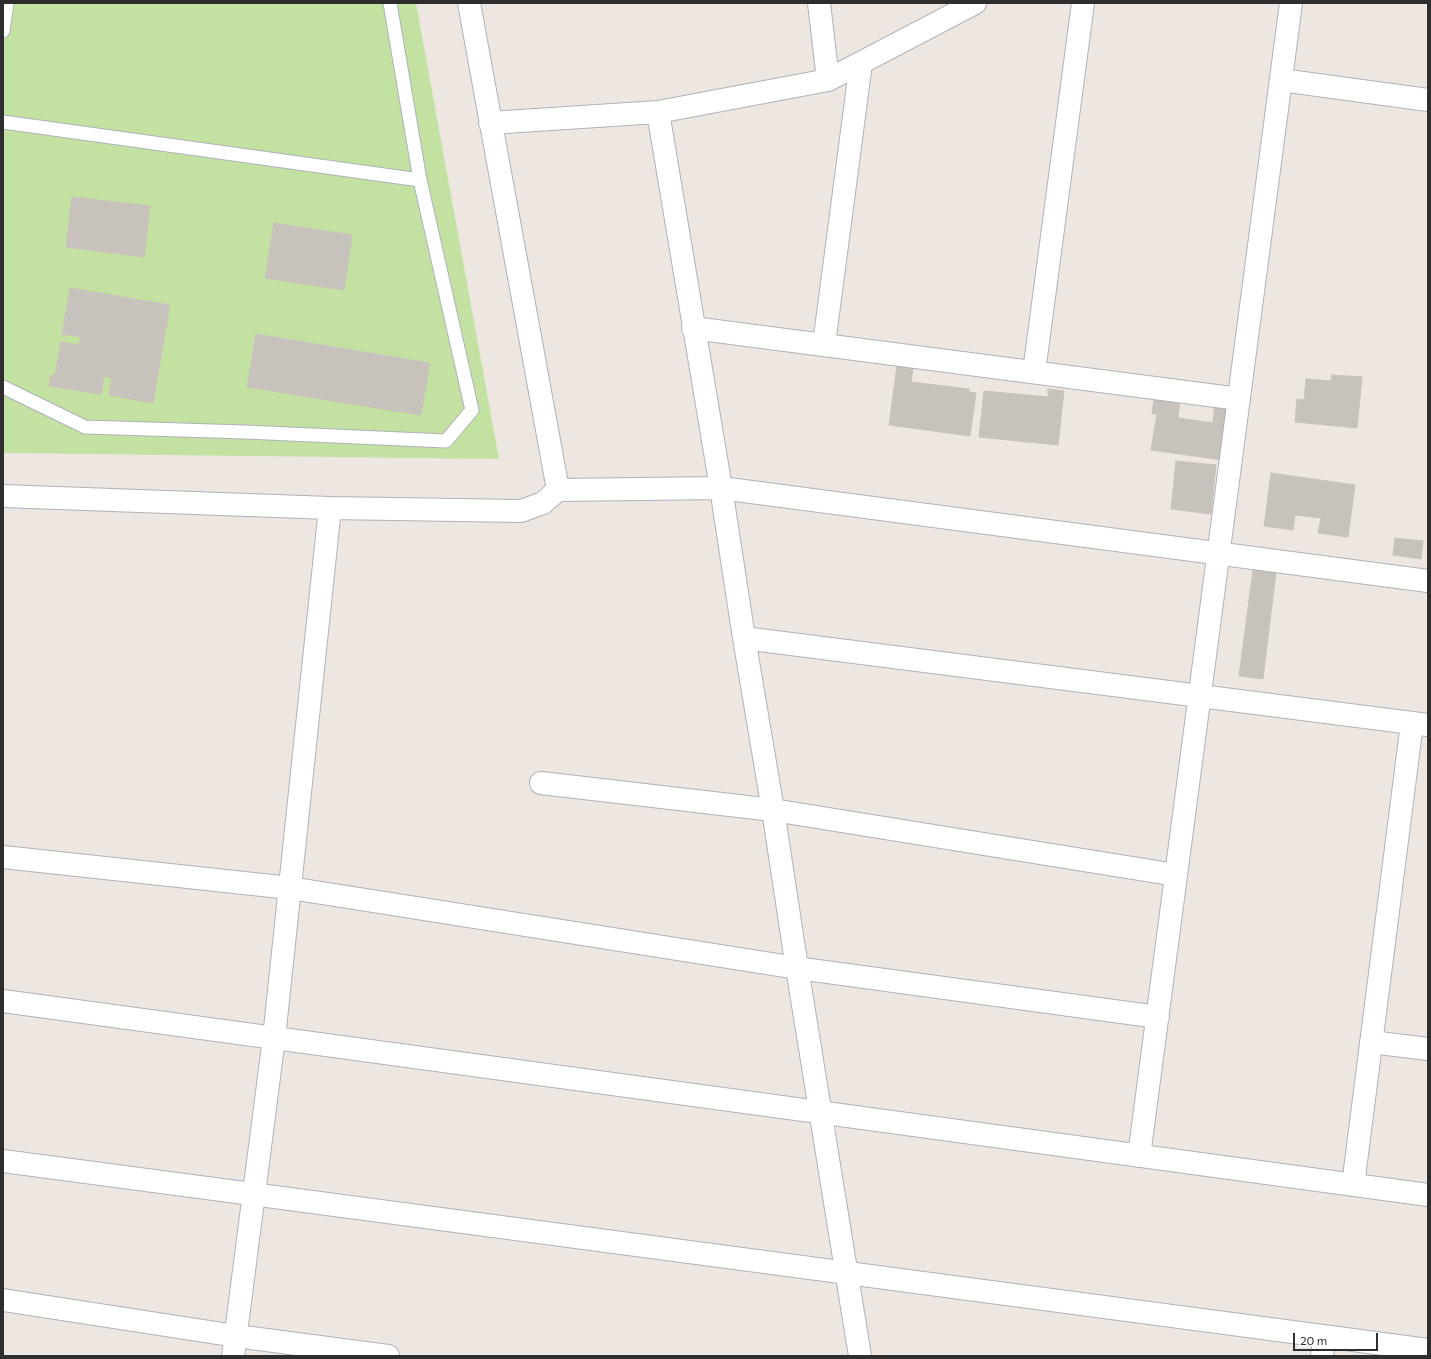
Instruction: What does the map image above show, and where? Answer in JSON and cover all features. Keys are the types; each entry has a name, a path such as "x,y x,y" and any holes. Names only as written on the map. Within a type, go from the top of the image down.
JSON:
{"street":[{"path":"469,3 558,490"},
{"path":"819,3 828,80"},
{"path":"490,123 658,112 828,80 975,3"},
{"path":"1034,372 1083,3"},
{"path":"1139,1156 1291,3"},
{"path":"824,344 861,63"},
{"path":"1281,80 1428,100"},
{"path":"658,112 721,488 860,1356"},
{"path":"693,328 1239,399"},
{"path":"3,496 330,508 521,511 543,503 558,490 721,488 1428,581"},
{"path":"234,1346 274,1038 330,508"},
{"path":"744,638 1420,724 1371,1042 1353,1185"},
{"path":"541,783 773,810 1176,875"},
{"path":"3,857 290,888 797,968 1158,1017"},
{"path":"3,1001 1428,1195"},
{"path":"1371,1042 1428,1049"},
{"path":"3,1161 847,1272 1323,1346 1428,1350"},
{"path":"3,1300 234,1346 388,1356"}],"lane":[{"path":"3,31 7,3"},
{"path":"3,387 85,427 245,432 446,441 472,410 420,180 390,3"},
{"path":"3,122 420,180"}],"green space":[{"path":"3,3 416,3 499,459 3,453"}],"building":[{"path":"72,197 150,206 144,257 66,247"},
{"path":"274,223 352,235 344,290 265,278"},
{"path":"70,288 170,305 153,403 109,395 112,378 104,376 101,394 49,386 51,375 55,375 61,342 79,345 81,337 62,334"},
{"path":"256,334 430,363 421,415 247,387"},
{"path":"897,366 913,368 911,382 969,389 969,392 976,393 970,436 889,425"},
{"path":"1332,375 1362,377 1357,428 1295,422 1297,399 1304,400 1306,379 1331,381"},
{"path":"1048,389 1064,391 1058,445 979,437 984,391 1048,397"},
{"path":"1154,398 1180,401 1178,418 1213,423 1215,401 1237,404 1230,461 1151,450 1157,414 1152,414"},
{"path":"1176,461 1216,465 1211,514 1171,509"},
{"path":"1271,473 1355,485 1348,537 1318,533 1321,518 1295,515 1293,530 1264,526"},
{"path":"1395,538 1423,541 1421,559 1393,555"},
{"path":"1253,570 1276,572 1263,679 1239,676"}]}
